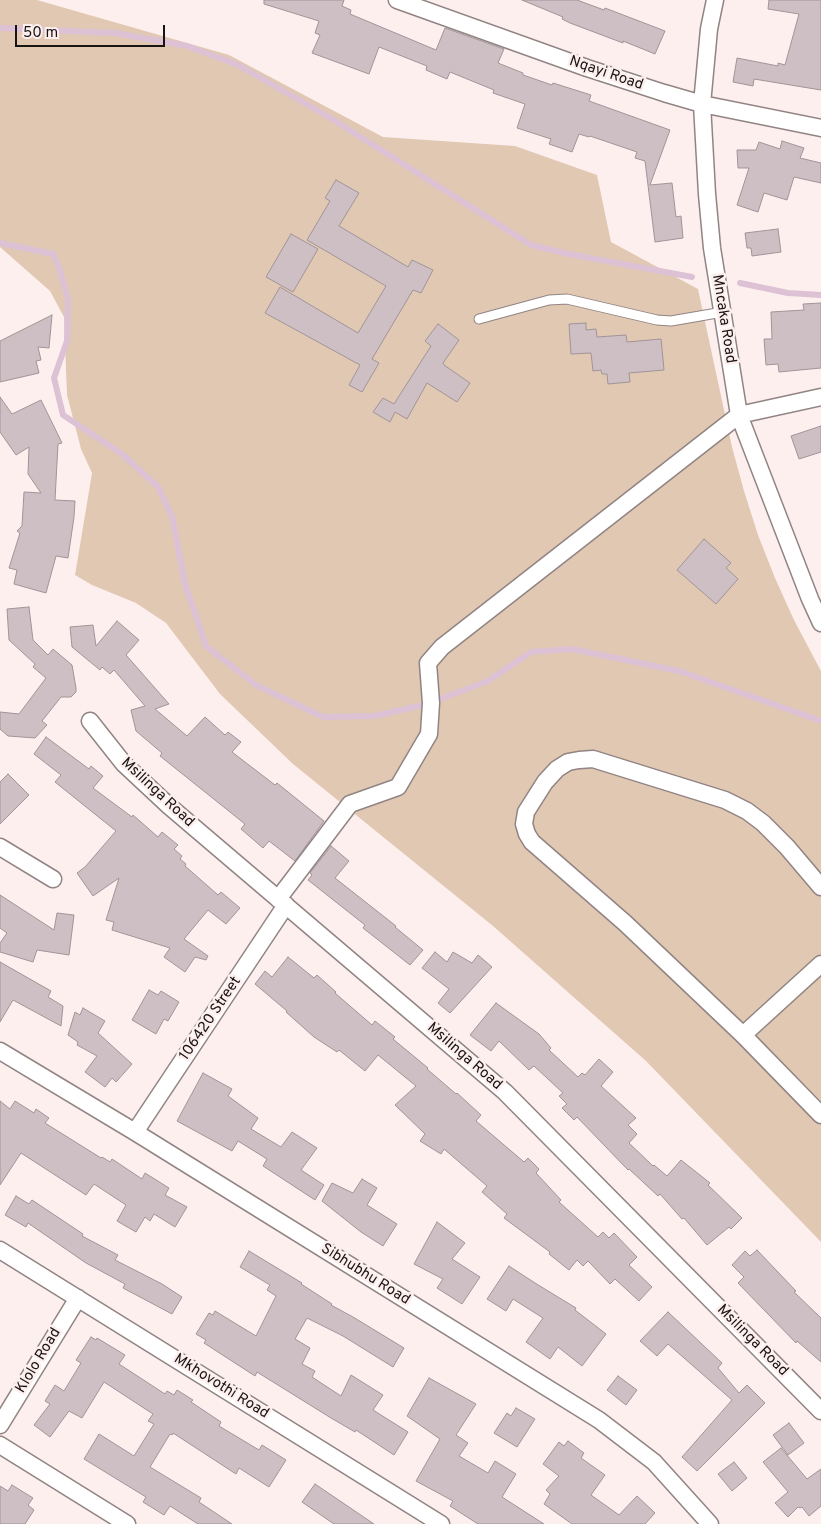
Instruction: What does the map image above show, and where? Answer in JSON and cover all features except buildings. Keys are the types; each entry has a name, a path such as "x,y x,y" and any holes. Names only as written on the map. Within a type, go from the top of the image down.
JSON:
{"street":[{"name":"Nqayi Road","path":"397,0 587,68 702,104 821,128"},
{"name":"Mncaka Road","path":"715,0 709,29 702,104 707,194 712,248 739,415 792,554 821,623"},
{"path":"739,415 821,397"},
{"name":"106420 Street","path":"135,1132 282,902 350,804 398,787 429,734 431,703 428,663 442,647 739,415"},
{"name":"Msilinga Road","path":"90,721 124,764 169,806 505,1092 821,1411"},
{"path":"821,887 787,847 763,823 747,811 725,800 594,759 574,761 557,769 545,782 526,812 524,824 532,842 625,922 743,1035 821,1115"},
{"path":"0,847 53,878"},
{"path":"743,1035 821,964"},
{"name":"Sibhubhu Road","path":"0,1051 135,1132 599,1420 654,1462 710,1524"},
{"name":"Mkhovothi Road","path":"0,1250 441,1524"},
{"name":"Klolo Road","path":"0,1425 78,1298"},
{"path":"0,1445 127,1524"}],"lane":[{"path":"479,319 549,300 567,299 657,320 671,321 723,312"}],"shaded area":[{"path":"0,0 37,0 229,55 383,137 515,146 597,175 611,242 698,289 732,447 758,535 794,620 821,671 821,1242 646,1061 493,926 293,764 220,694 166,623 136,603 92,585 75,575 92,473 81,449 67,395 64,317 50,291 0,247"}],"waterway":[{"path":"0,28 115,33 187,46 238,65 329,117 531,245 692,277"},
{"path":"0,243 53,254 59,267 68,299 67,341 54,378 63,415 122,454 158,487 172,516 185,584 206,646 256,685 323,717 375,716 427,704 488,681 531,652 572,649 679,671 821,721"},
{"path":"740,283 788,293 821,295"}]}
